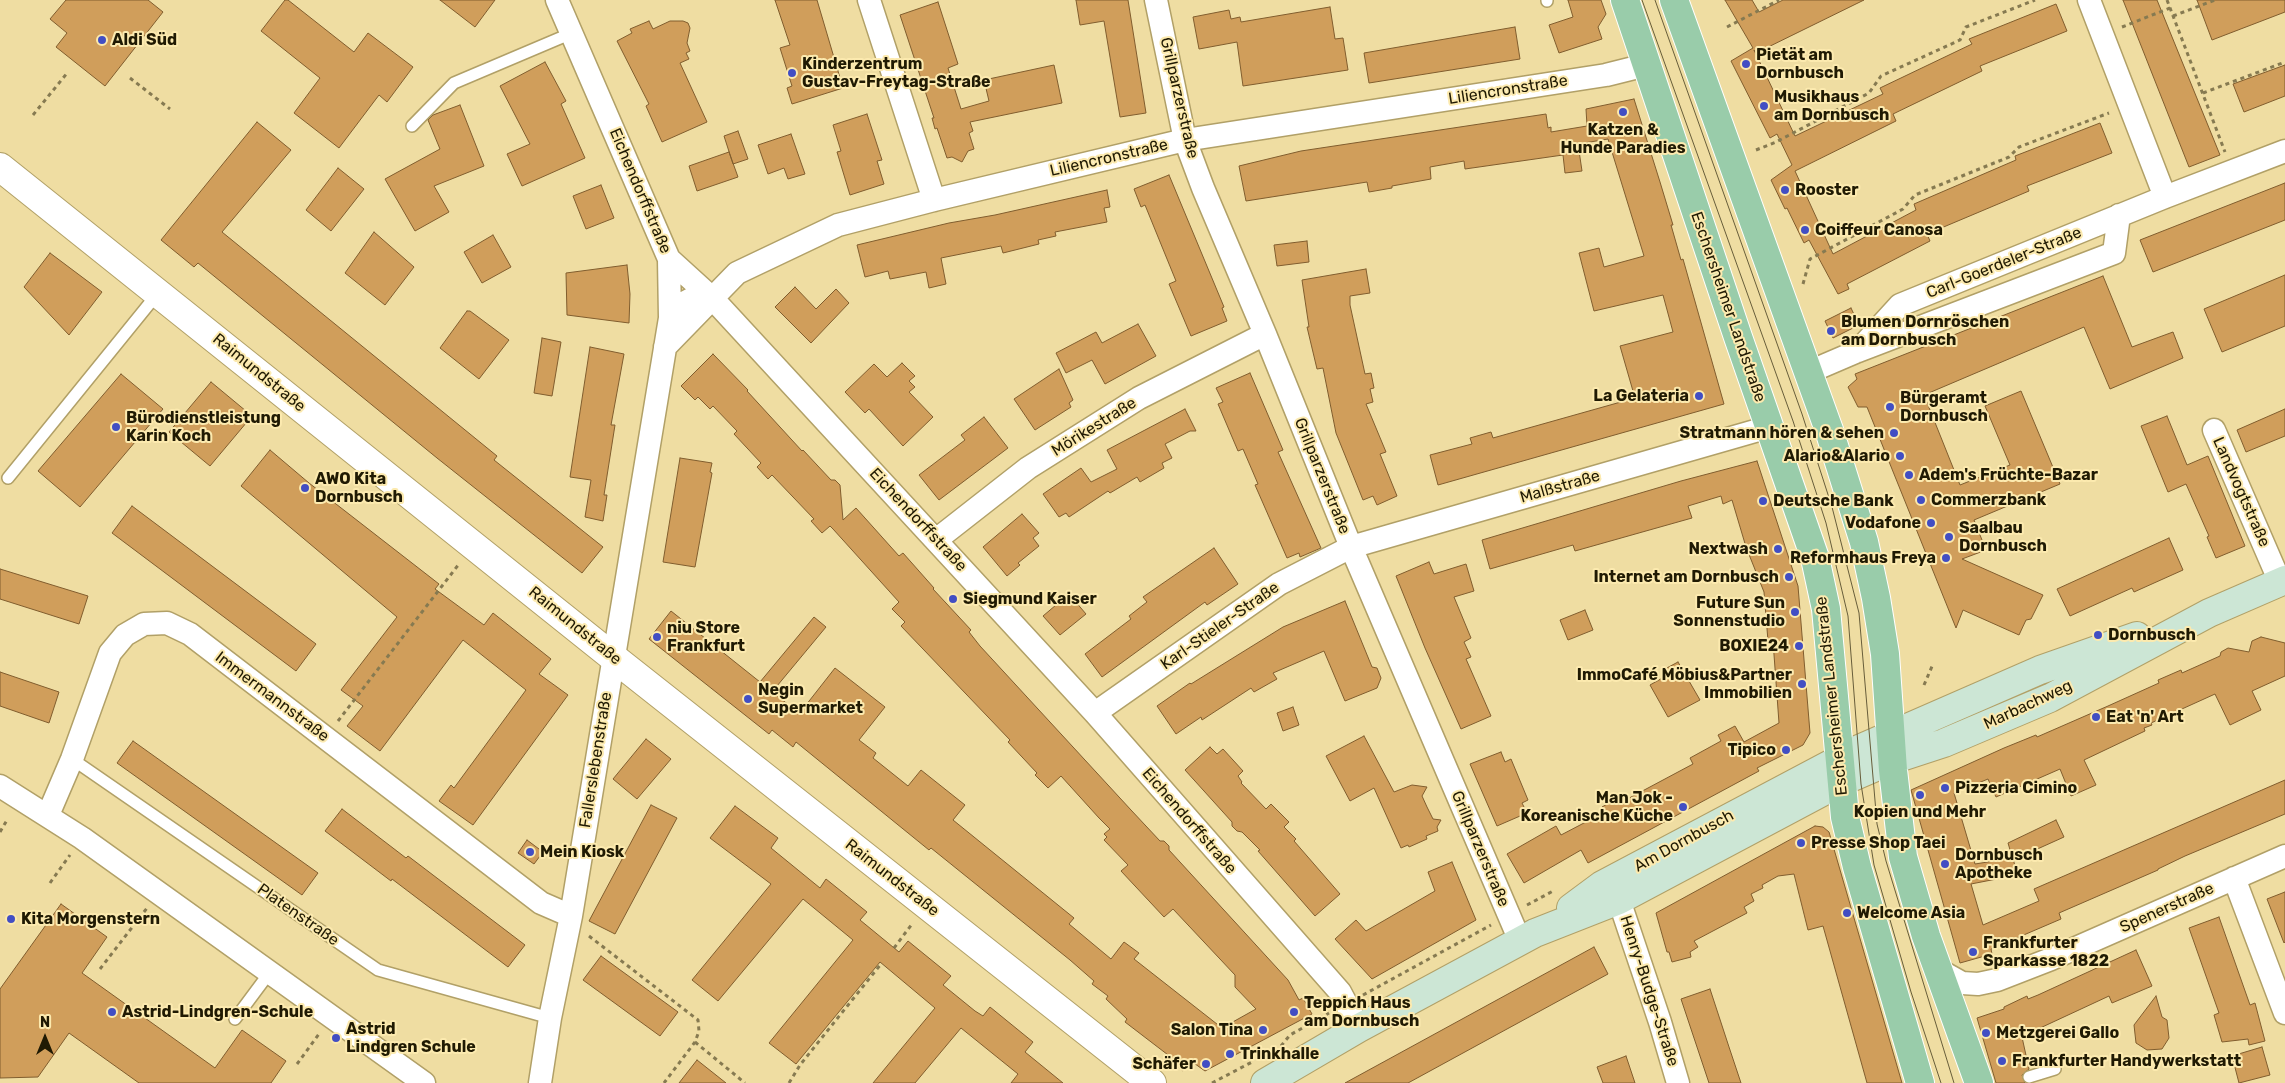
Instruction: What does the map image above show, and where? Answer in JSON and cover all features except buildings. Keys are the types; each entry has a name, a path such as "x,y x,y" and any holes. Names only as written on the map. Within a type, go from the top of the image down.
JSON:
{"main road":[{"name":"Eschersheimer Landstraße","path":"1625,0 1815,558 1826,609 1845,817 1857,867 1920,1083"},
{"path":"1674,0 1839,458 1871,570 1885,654 1891,748 1903,857 1937,969 1979,1083"},
{"name":"Marbachweg","path":"1840,770 1891,748 1944,742 2050,698 2209,613 2283,581"},
{"name":"Am Dornbusch","path":"1527,937 1619,900 1840,770"},
{"name":"Am Dornbusch","path":"1265,1083 1359,1028 1527,937 1602,885 1840,770"}],"street":[{"name":"Eichendorffstraße","path":"557,0 668,259 713,299 1095,713 1340,992 1359,1028"},
{"path":"869,0 934,200"},
{"name":"Grillparzerstraße","path":"1156,0 1185,140 1203,188 1265,334 1351,547 1527,937"},
{"path":"2089,0 2165,197"},
{"name":"Liliencronstraße","path":"713,299 737,273 838,225 934,200 1185,140 1606,75 1646,65"},
{"name":"Carl-Goerdeler-Straße","path":"1858,351 1900,305 2165,197 2285,151"},
{"name":"Raimundstraße","path":"0,167 614,658 1152,1083"},
{"path":"1809,372 1858,351 2114,253 2119,216"},
{"name":"Fallerslebenstraße","path":"540,1083 550,1018 571,919 670,318 668,259"},
{"path":"670,318 680,305 693,298 713,299"},
{"path":"665,347 713,299"},
{"name":"Mörikestraße","path":"936,540 1028,468 1139,398 1265,334"},
{"name":"Malßstraße","path":"1351,547 1769,427"},
{"name":"Landvogtstraße","path":"2214,430 2283,581"},
{"name":"Karl-Stieler-Straße","path":"1095,713 1279,584 1351,547"},
{"name":"Immermannstraße","path":"48,815 72,759 110,653 125,636 144,624 167,623 190,634 541,903 571,919"},
{"path":"0,786 82,838 424,1083"},
{"name":"Spenerstraße","path":"1937,969 1962,982 1978,984 1989,982 2043,962 2285,856"},
{"path":"2234,878 2285,1013"},
{"name":"Henry-Budge-Straße","path":"1619,900 1678,1083"}],"lane":[{"path":"412,126 454,82 572,33"},
{"path":"8,478 158,293"},
{"name":"Platenstraße","path":"72,759 378,970 536,1016 550,1018"},
{"path":"235,1019 270,972"},
{"path":"2029,1077 2055,1069"}],"path":[{"path":"1726,27 1779,0"},
{"path":"1756,150 1776,142 1869,93 1881,76 1960,40 1966,27 2035,0"},
{"path":"2167,0 2228,160"},
{"path":"2173,16 2215,0"},
{"path":"2103,35 2170,8"},
{"path":"2203,93 2285,62"},
{"path":"33,115 68,72"},
{"path":"130,78 170,109"},
{"path":"1803,284 1810,259 1903,208 1915,195 2009,157 2019,146 2109,113"},
{"path":"325,738 460,564"},
{"path":"1924,685 1933,664"},
{"path":"0,832 7,820"},
{"path":"50,883 82,838"},
{"path":"100,969 158,892"},
{"path":"571,919 698,1020 699,1031 694,1042 664,1083"},
{"path":"894,948 912,924"},
{"path":"790,1083 800,1065 881,964"},
{"path":"297,1064 321,1032"},
{"path":"694,1042 744,1083"},
{"path":"1212,1083 1227,1076"}],"tram line":[{"path":"1642,0 1793,421 1826,523 1848,616 1861,784 1874,865 1911,992 1941,1083"},
{"path":"1655,0 1802,414 1832,507 1859,613 1877,824 1886,861 1954,1083"}],"place":[{"name":"Aldi Süd","path":"102,40"},
{"name":"Pietät am Dornbusch","path":"1746,64"},
{"name":"Kinderzentrum Gustav-Freytag-Straße","path":"792,73"},
{"name":"Musikhaus am Dornbusch","path":"1764,106"},
{"name":"Katzen & Hunde Paradies","path":"1623,112"},
{"name":"Rooster","path":"1785,190"},
{"name":"Coiffeur Canosa","path":"1805,230"},
{"name":"Blumen Dornröschen am Dornbusch","path":"1831,331"},
{"name":"La Gelateria","path":"1699,396"},
{"name":"Bürgeramt Dornbusch","path":"1890,407"},
{"name":"Bürodienstleistung Karin Koch","path":"116,427"},
{"name":"Stratmann hören & sehen","path":"1894,433"},
{"name":"Alario&Alario","path":"1900,456"},
{"name":"Adem's Früchte-Bazar","path":"1909,475"},
{"name":"AWO Kita Dornbusch","path":"305,488"},
{"name":"Commerzbank","path":"1921,500"},
{"name":"Deutsche Bank","path":"1763,501"},
{"name":"Vodafone","path":"1931,523"},
{"name":"Saalbau Dornbusch","path":"1949,537"},
{"name":"Nextwash","path":"1778,549"},
{"name":"Reformhaus Freya","path":"1946,558"},
{"name":"Internet am Dornbusch","path":"1789,577"},
{"name":"Siegmund Kaiser","path":"953,599"},
{"name":"Future Sun Sonnenstudio","path":"1795,612"},
{"name":"Dornbusch","path":"2098,635"},
{"name":"niu Store Frankfurt","path":"657,637"},
{"name":"BOXIE24","path":"1799,646"},
{"name":"ImmoCafé Möbius&Partner Immobilien","path":"1802,684"},
{"name":"Negin Supermarket","path":"748,699"},
{"name":"Eat 'n' Art","path":"2096,717"},
{"name":"Tipico","path":"1786,750"},
{"name":"Pizzeria Cimino","path":"1945,788"},
{"name":"Kopien und Mehr","path":"1920,795"},
{"name":"Man Jok - Koreanische Küche","path":"1683,807"},
{"name":"Presse Shop Taei","path":"1801,843"},
{"name":"Mein Kiosk","path":"530,852"},
{"name":"Dornbusch Apotheke","path":"1945,864"},
{"name":"Welcome Asia","path":"1847,913"},
{"name":"Kita Morgenstern","path":"11,919"},
{"name":"Frankfurter Sparkasse 1822","path":"1973,952"},
{"name":"Astrid-Lindgren-Schule","path":"112,1012"},
{"name":"Teppich Haus am Dornbusch","path":"1294,1012"},
{"name":"Salon Tina","path":"1263,1030"},
{"name":"Metzgerei Gallo","path":"1986,1033"},
{"name":"Astrid Lindgren Schule","path":"336,1038"},
{"name":"Trinkhalle","path":"1230,1054"},
{"name":"Frankfurter Handywerkstatt","path":"2002,1061"},
{"name":"Schäfer","path":"1206,1064"}]}
